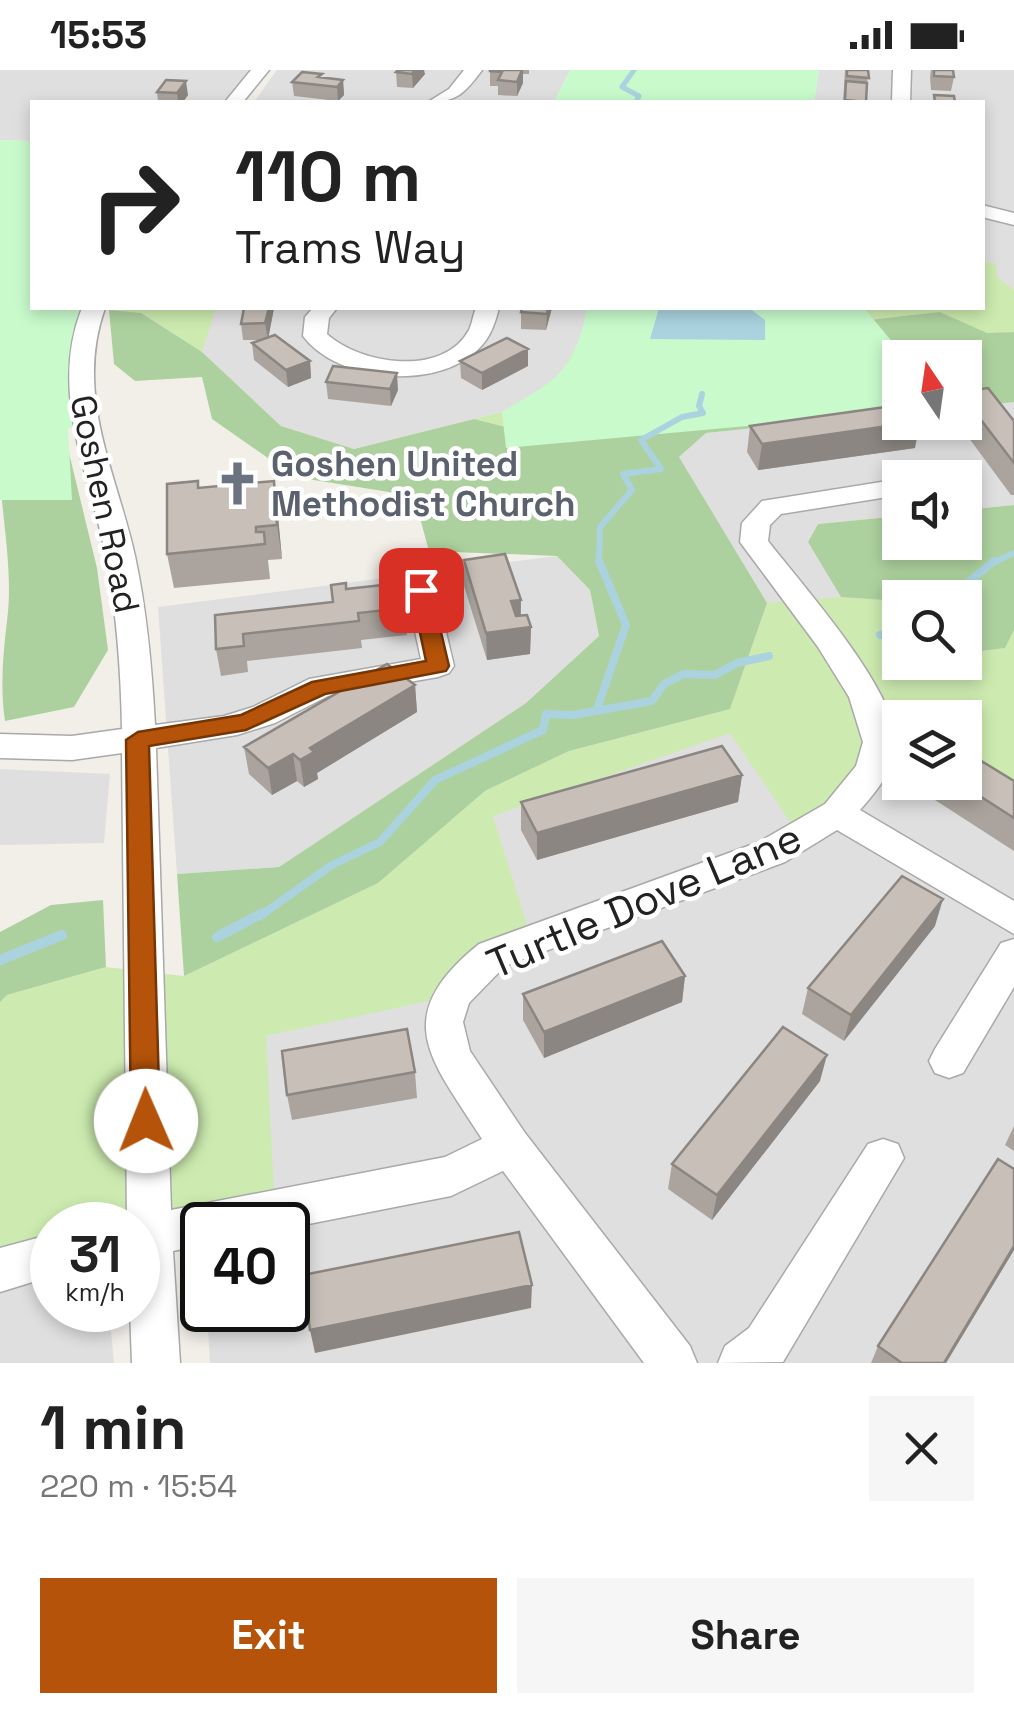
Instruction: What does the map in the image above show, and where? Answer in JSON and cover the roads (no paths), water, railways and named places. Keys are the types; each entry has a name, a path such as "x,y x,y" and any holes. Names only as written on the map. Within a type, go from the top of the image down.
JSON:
{"street":[{"path":"236,100 260,70"},
{"path":"441,100 455,93 473,70"},
{"path":"901,100 902,70"},
{"path":"985,211 1014,219"},
{"name":"Goshen Road","path":"92,310 78,352 80,411 110,510 131,622 138,740 143,1202"},
{"path":"324,310 317,317 315,336 321,344 340,358 366,366 397,368 433,364 462,349 480,334 486,310"},
{"path":"837,812 860,788 880,745 874,708 754,542 756,524 772,507 882,491"},
{"path":"0,746 72,748 138,740 246,722 320,687 441,680 421,590"},
{"name":"Turtle Dove Lane","path":"673,1363 510,1146 451,1056 443,1022 452,996 468,975 492,955 772,852 837,812 1014,918"},
{"path":"949,1061 1014,954"},
{"path":"160,1233 451,1176 510,1146"},
{"path":"742,1363 766,1345 883,1158"},
{"path":"0,1270 30,1261"},
{"name":"Goshen Road","path":"153,1332 156,1363"}],"water":[{"path":"658,310 752,310 765,320 765,340 650,339"}],"waterway":[{"path":"634,70 622,87 639,96 637,100"},
{"path":"599,561 600,527 632,490 623,474 661,469 641,440 682,417 703,413 699,406 702,394"},
{"path":"991,564 1014,553"},
{"path":"597,709 626,625 599,561"},
{"path":"971,580 994,561"},
{"path":"260,916 332,865 380,842 435,780 543,730 546,714 573,715 652,701 664,684 684,674 715,675 737,663 769,656"},
{"path":"217,937 263,913"},
{"path":"0,960 62,935"}],"place":[{"name":"Goshen United Methodist Church","path":"238,484"}]}
